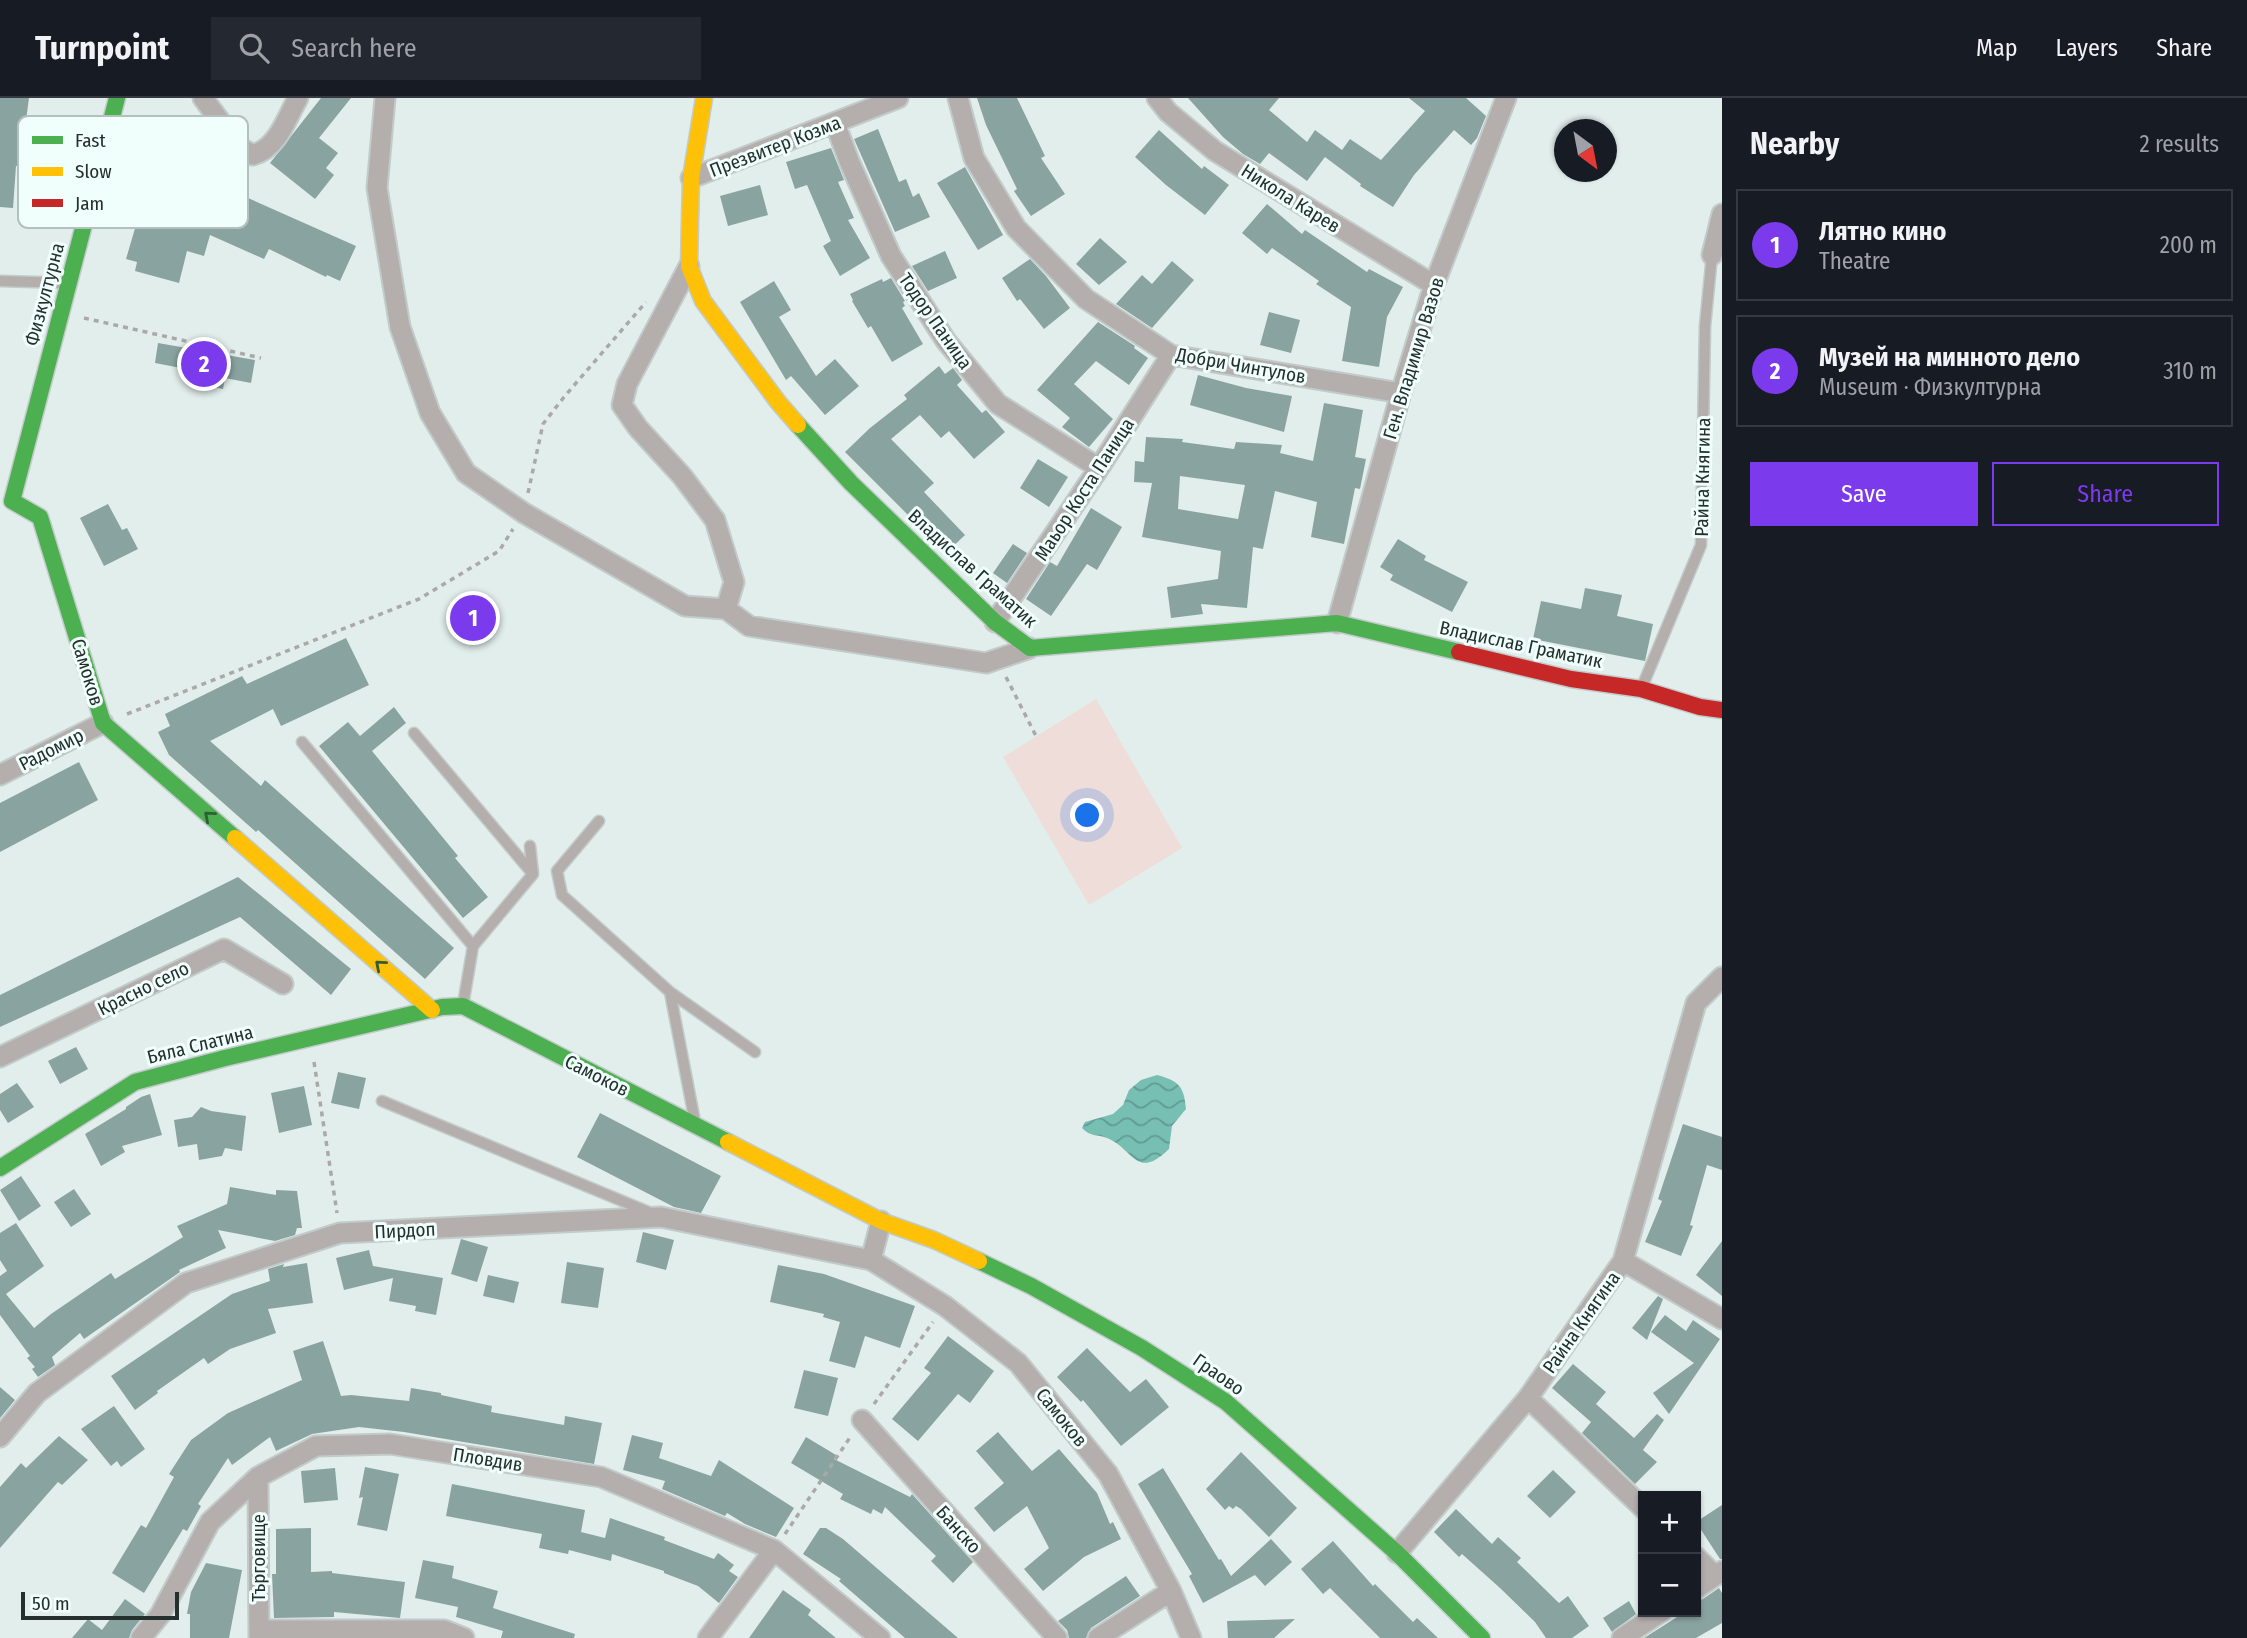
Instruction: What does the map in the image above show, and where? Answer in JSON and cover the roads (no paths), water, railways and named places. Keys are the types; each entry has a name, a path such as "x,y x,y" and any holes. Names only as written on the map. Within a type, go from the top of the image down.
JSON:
{"street":[{"name":"Физкултурна","path":"112,116 117,98"},
{"path":"203,98 216,116"},
{"path":"248,152 253,155 264,152 275,141 298,98"},
{"path":"386,98 377,188 400,327 430,413 466,474 524,513 685,606 726,608 749,626 986,663 1030,648"},
{"name":"Владислав Граматик","path":"704,98 691,178 689,266 703,301 778,402 850,483 996,622 1030,648 1337,623 1571,678 1641,689"},
{"name":"Презвитер Козма","path":"691,178 898,98"},
{"name":"Добри Чинтулов","path":"958,98 974,158 1016,228 1086,299 1171,355 1401,393"},
{"name":"Никола Карев","path":"1157,98 1168,112 1215,151 1434,285"},
{"name":"Ген. Владимир Вазов","path":"1337,623 1434,285 1506,98"},
{"name":"Тодор Паница","path":"835,123 891,257 946,341 998,404 1099,468"},
{"path":"1712,255 1722,214"},
{"name":"Физкултурна","path":"6,499 83,228"},
{"path":"689,266 627,384 622,405 715,520 734,582 726,608"},
{"name":"Маьор Коста Паница","path":"996,622 1171,355"},
{"name":"Самоков","path":"6,499 40,517 103,723 432,1010"},
{"path":"1641,689 1700,707 1722,710"},
{"name":"Радомир","path":"0,775 103,723"},
{"name":"Красно село","path":"0,1057 224,949 283,984"},
{"name":"Райна Княгина","path":"1397,1553 1528,1398 1623,1262 1696,1003 1722,977"},
{"path":"432,1010 463,1006"},
{"name":"Самоков","path":"463,1006 880,1221"},
{"name":"Бяла Слатина","path":"0,1168 135,1082 432,1010"},
{"name":"Пирдоп","path":"0,1437 37,1392 186,1283 340,1233 661,1217 871,1260"},
{"path":"871,1260 880,1221"},
{"name":"Граово","path":"880,1221 934,1240 1031,1286 1142,1348 1226,1402 1397,1553 1482,1638"},
{"name":"Самоков","path":"871,1260 945,1306 1018,1363 1108,1474 1171,1591 1191,1638"},
{"path":"1623,1262 1722,1319"},
{"path":"1528,1398 1638,1503"},
{"name":"Банско","path":"862,1420 1057,1638"},
{"name":"Пловдив","path":"141,1638 160,1615 210,1522 258,1477 316,1446 390,1444 601,1476 774,1550 880,1638"},
{"name":"Търговище","path":"258,1477 259,1634"},
{"path":"708,1638 774,1550"},
{"path":"1701,1561 1718,1573 1701,1585"},
{"path":"1098,1638 1171,1591"},
{"path":"1622,1638 1654,1617"},
{"path":"259,1634 444,1630 464,1638"}],"lane":[{"name":"Райна Княгина","path":"1641,689 1701,545 1705,326 1712,255"},
{"path":"0,281 69,283"},
{"path":"414,733 533,874"},
{"path":"302,742 473,946"},
{"path":"599,821 557,871 562,895 670,992 755,1052"},
{"path":"463,1006 473,946 533,874 530,846"},
{"path":"670,992 695,1126"},
{"path":"382,1101 661,1217"}],"water":[{"path":"1157,1075 1179,1086 1184,1095 1186,1109 1172,1126 1169,1149 1158,1158 1149,1162 1136,1160 1116,1143 1088,1133 1082,1128 1085,1122 1113,1114 1123,1105 1129,1090 1141,1080"}],"place":[{"name":"Музей на минното дело","path":"204,364"},
{"name":"Лятно кино","path":"473,618"}]}
